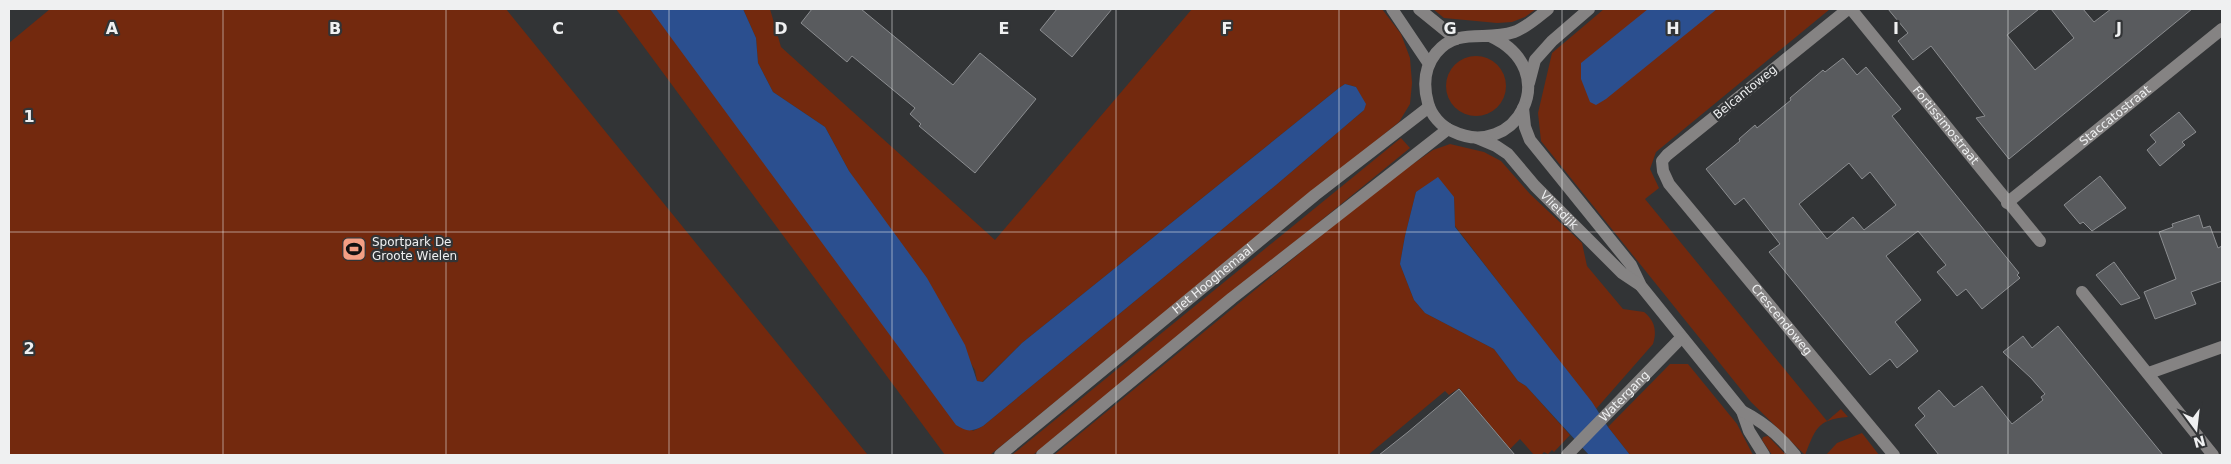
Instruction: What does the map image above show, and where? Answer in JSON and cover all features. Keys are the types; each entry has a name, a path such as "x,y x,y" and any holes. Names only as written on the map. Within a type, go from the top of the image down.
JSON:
{"street":[{"path":"1392,9 1430,64"},
{"path":"1419,9 1456,39"},
{"path":"1490,36 1514,32 1548,9"},
{"path":"1528,86 1524,66 1515,52 1504,42 1490,36 1475,34 1446,44 1436,53 1425,76 1425,90 1429,107 1438,120 1448,129 1461,136 1476,138 1493,135 1517,119 1523,108 1536,60 1552,41 1589,9"},
{"name":"Belcantoweg","path":"1669,184 1663,171 1662,161 1667,155 1849,9"},
{"name":"Fortissimostraat","path":"1849,9 2040,241"},
{"name":"Staccatostraat","path":"2007,203 2222,29"},
{"name":"Het Hooghemaal","path":"1000,455 1308,202 1429,107"},
{"name":"Vlietdijk","path":"1523,108 1525,128 1530,140 1631,265 1641,286 1681,338 1742,411 1749,431 1764,455"},
{"name":"Het Hooghemaal","path":"1042,455 1232,298 1448,129"},
{"name":"Vlietdijk","path":"1476,138 1496,146 1508,154 1535,186 1622,274 1641,286"},
{"name":"Crescendoweg","path":"1669,184 1894,455"},
{"path":"2082,292 2213,455"},
{"name":"Watergang","path":"1572,451 1681,338"},
{"path":"2149,373 2222,347"},
{"name":"Vlietdijk","path":"1742,411 1761,420 1795,455"}],"shaded area":[{"name":"Sportpark De Groote Wielen","path":"50,9 506,9 867,454 9,455 9,43"},
{"path":"616,9 651,9 973,431 983,426 1276,185 1364,110 1356,87 1345,84 1339,88 1022,343 982,382 977,381 975,370 849,171 825,127 773,92 758,63 756,38 743,9 770,9 781,47 995,240 1192,9 1382,9 1401,34 1410,58 1412,83 1410,104 1399,122 990,455 945,455"},
{"path":"1433,9 1536,9 1525,17 1512,22 1497,23 1444,18"},
{"path":"1604,9 1830,9 1656,152 1650,169 1659,188 1645,199 1827,421 1841,409 1848,417 1829,420 1818,428 1805,455 1751,402 1541,141 1538,113 1552,53"},
{"path":"1470,56 1482,56 1493,61 1501,69 1506,80 1504,98 1493,111 1482,116 1470,116 1459,111 1451,103 1446,92 1446,80 1451,69 1459,61"},
{"path":"1401,138 1410,148 1033,455 1012,455"},
{"path":"1450,144 1484,152 1501,161 1530,194 1582,243 1587,266 1623,309 1644,312 1651,319 1654,326 1653,344 1596,409 1455,226 1454,197 1416,192 1400,264 1414,300 1425,313 1494,349 1518,381 1526,386 1570,435 1554,452 1552,450 1548,454 1544,452 1541,455 1534,455 1520,439 1510,449 1459,388 1449,395 1445,391 1368,455 1054,455 1384,184 1433,150"},
{"path":"1670,364 1688,364 1737,424 1753,455 1630,455 1608,427"},
{"path":"1862,433 1879,455 1826,455 1837,443"},
{"path":"1768,436 1786,455 1772,455 1762,440 1763,437"}],"water":[{"path":"650,9 743,9 756,38 758,63 773,92 825,127 849,171 927,278 965,345 977,381 983,382 1022,343 1339,88 1345,84 1356,87 1366,104 1364,110 1276,185 983,426 969,430 956,425"},
{"path":"1648,9 1717,9 1606,99 1596,105 1590,102 1581,79 1581,63"},
{"path":"1438,177 1454,197 1455,227 1592,402 1608,427 1630,455 1589,455 1526,386 1518,381 1494,349 1425,313 1414,300 1400,264 1405,236 1416,192"}],"building":[{"path":"812,9 861,9 953,85 980,53 1036,99 975,173 919,126 921,124 910,114 915,108 852,56 847,62 801,23"},
{"path":"1057,9 1112,9 1072,57 1040,30"},
{"path":"1888,9 2039,9 2007,35 2035,70 2074,38 2051,9 2083,9 2094,22 2111,9 2192,9 2009,159 1976,118 1985,116 1931,46 1913,60 1898,41 1908,33"},
{"path":"1843,58 1857,75 1866,67 1901,109 1892,116 2019,273 2017,275 2020,278 1982,309 1966,289 1957,296 1937,272 1946,265 1918,231 1886,256 1921,300 1895,322 1918,351 1897,368 1890,359 1870,375 1769,252 1780,244 1744,198 1735,205 1706,169 1740,141 1739,139 1755,125 1757,128 1823,70 1825,72","holes":["1849,163 1862,179 1870,172 1896,205 1864,230 1853,217 1827,239 1799,204"]},
{"path":"2179,112 2196,132 2182,142 2185,145 2160,166 2147,150 2156,142 2150,135"},
{"path":"2100,176 2126,208 2092,231 2083,222 2080,224 2064,205"},
{"path":"2199,215 2203,228 2210,226 2218,248 2222,246 2222,281 2191,292 2196,304 2155,319 2144,292 2176,279 2159,232 2173,227 2172,224"},
{"path":"2114,262 2140,298 2121,305 2096,275"},
{"path":"2058,326 2163,455 1939,455 1915,425 1925,416 1918,408 1939,390 1954,407 1982,386 2012,424 2043,400 2041,397 2045,394 2003,352 2023,336 2032,348"},
{"path":"1459,389 1515,455 1379,455 1408,432"}],"place":[{"name":"Sportpark De Groote Wielen","path":"354,249"}]}
